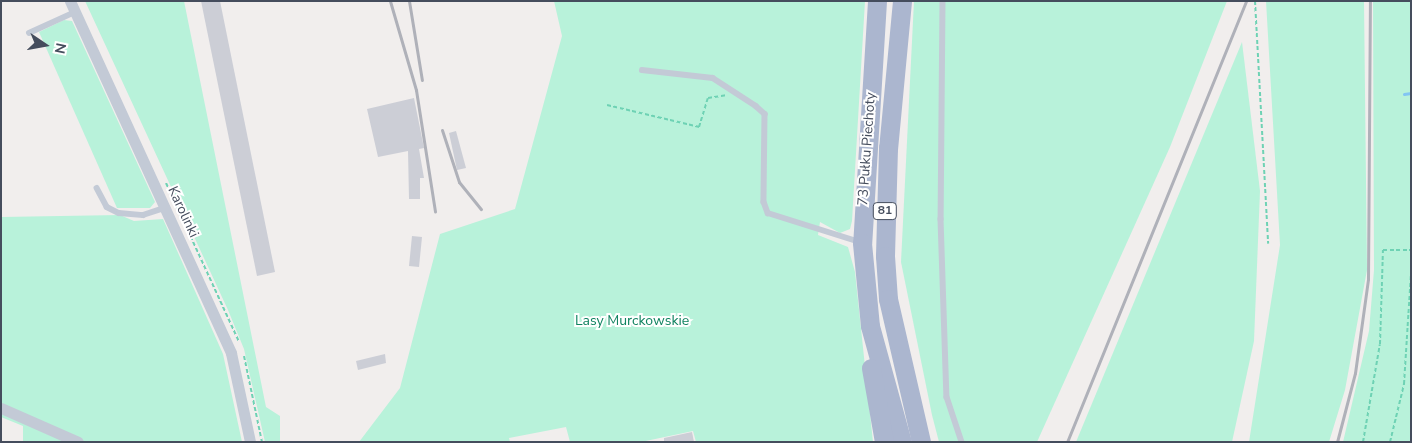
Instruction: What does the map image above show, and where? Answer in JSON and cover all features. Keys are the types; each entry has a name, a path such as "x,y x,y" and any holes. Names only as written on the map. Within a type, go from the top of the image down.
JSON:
{"main road":[{"name":"73 Pułku Piechoty","path":"877,1 862,243 870,326 902,442"},
{"name":"73 Pułku Piechoty","path":"902,1 888,158 885,256 888,299 921,442"},
{"path":"870,326 884,442"},
{"path":"917,418 925,442"}],"street":[{"name":"Karolinki","path":"72,6 231,353 250,442"},
{"path":"1,408 78,442"}],"lane":[{"path":"943,1 941,219 947,397 962,442"},
{"path":"29,34 72,6"},
{"path":"642,70 712,78 765,114 764,202 768,213 862,243"},
{"path":"97,188 107,207 120,213 143,215 165,208"}],"path":[{"path":"1255,1 1268,244"},
{"path":"607,106 699,127 708,98 736,94"},
{"path":"1363,442 1380,344 1383,250 1411,250"},
{"path":"1390,442 1404,384 1411,273"}],"green space":[{"path":"85,1 184,1 266,407 280,416 280,442 265,442 244,349 228,310"},
{"name":"Lasy Murckowskie","path":"554,1 865,1 852,221 850,229 840,233 820,222 818,235 848,247 855,272 873,442 696,442 693,431 641,442 570,442 566,427 509,438 510,442 359,442 400,388 440,234 515,209 562,36"},
{"path":"914,1 1227,1 1170,147 1037,442 939,442 901,262"},
{"path":"1266,1 1364,1 1367,270 1345,390 1329,442 1249,442 1280,245"},
{"path":"1373,1 1411,1 1411,442 1343,442 1369,331 1374,270"},
{"path":"64,20 72,21 155,202 150,208 117,208 39,32"},
{"path":"1242,42 1260,191 1254,341 1232,442 1076,442"},
{"path":"120,215 134,221 163,219 223,354 242,442 23,442 23,426 1,417 1,217"}],"building":[{"path":"201,1 220,1 275,272 257,276"},
{"path":"414,98 424,148 419,149 424,178 420,178 420,199 409,199 408,151 378,157 367,109"},
{"path":"456,131 466,168 457,170 449,133"},
{"path":"412,236 422,237 419,267 409,266"},
{"path":"385,354 386,363 358,370 356,361"},
{"path":"692,432 694,442 664,442 664,438"}],"waterway":[{"path":"1404,94 1411,93"}],"railway":[{"path":"390,1 416,90 435,212"},
{"path":"409,1 422,80"},
{"path":"1067,442 1246,1"},
{"path":"1337,442 1355,373 1368,279 1370,1"},
{"path":"442,130 459,182 481,209"}]}
